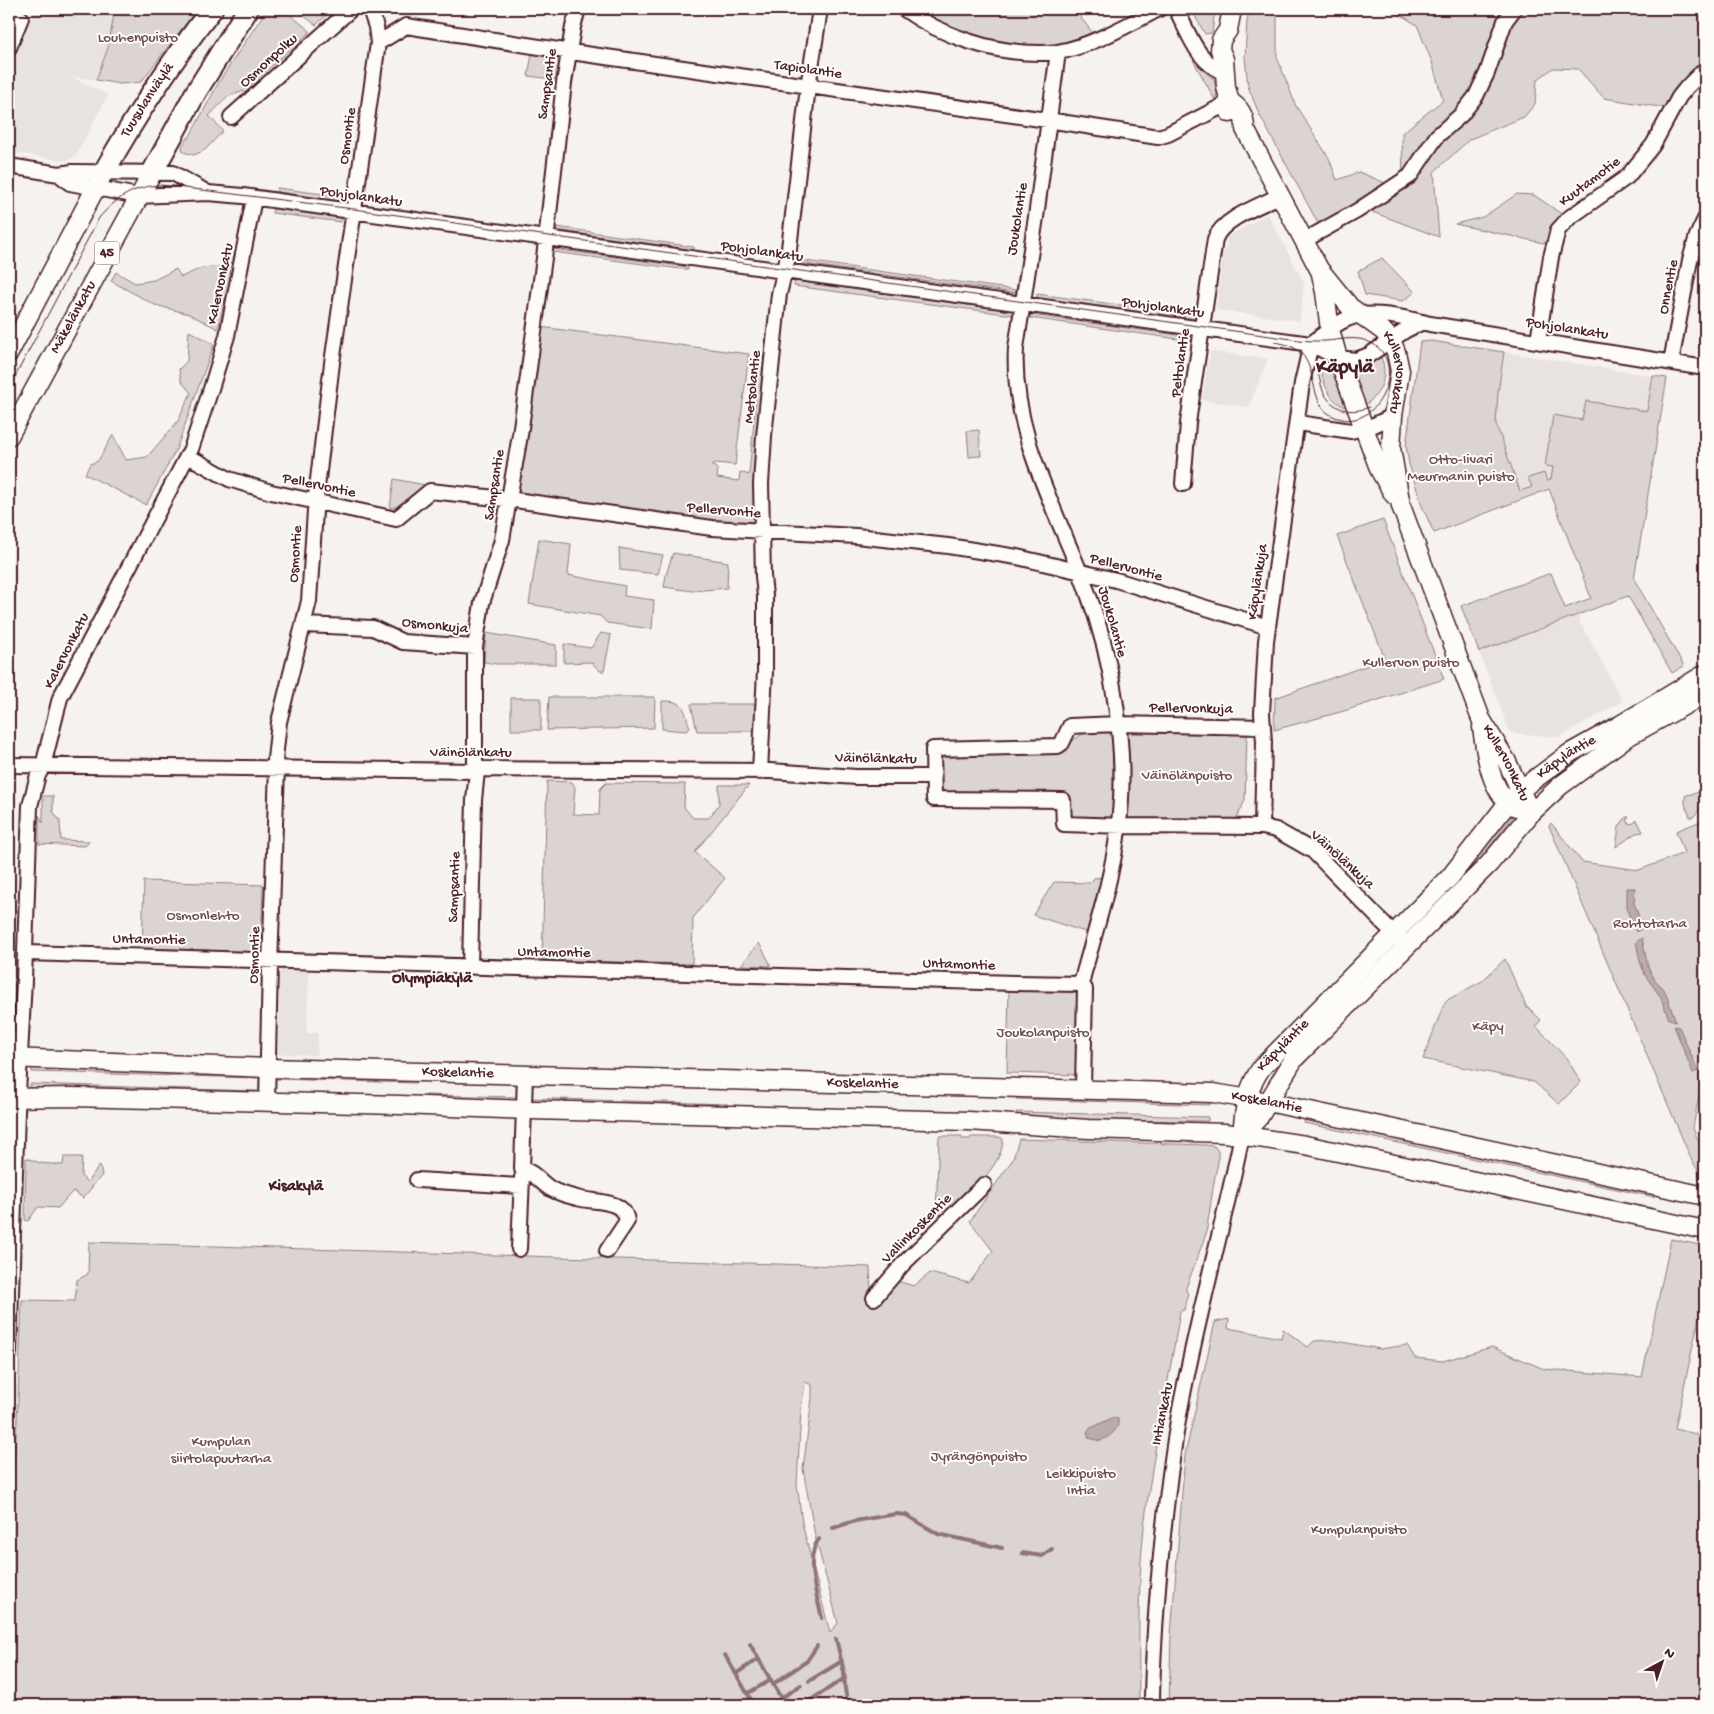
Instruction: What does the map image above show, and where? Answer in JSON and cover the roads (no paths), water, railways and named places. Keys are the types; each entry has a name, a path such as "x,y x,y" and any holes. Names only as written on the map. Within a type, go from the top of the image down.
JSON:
{"highway":[{"name":"Tuusulanväylä","path":"100,180 158,84 212,9"},
{"name":"45","path":"152,173 196,92 248,9"}],"main road":[{"path":"1224,66 1232,46 1228,30 1232,9"},
{"name":"Kullervonkatu","path":"1224,66 1230,102 1238,106 1245,118 1245,129 1319,269 1325,292 1330,330 1363,429 1380,471 1401,506 1481,719 1507,762 1530,814"},
{"name":"Mäkelänkatu","path":"9,436 152,173"},
{"path":"9,353 100,180"},
{"name":"Kullervonkatu","path":"1319,269 1350,307 1383,331 1391,340 1398,357 1400,371 1393,416 1391,448 1401,506"},
{"name":"Käpyläntie","path":"1242,1135 1247,1098 1257,1075 1269,1058 1450,877 1520,790 1570,753 1705,674"},
{"name":"Käpyläntie","path":"1242,1135 1258,1117 1294,1059 1489,864 1530,814 1560,786 1627,738 1705,694"},
{"name":"Kullervonkatu","path":"1481,719 1485,754 1490,773 1507,804 1530,814"},
{"name":"Koskelantie","path":"14,1058 268,1068 1213,1093 1268,1102 1705,1196"},
{"path":"13,1098 71,1097 267,1101 523,1110 969,1121 1088,1130 1212,1132 1242,1135 1344,1153 1705,1230"}],"street":[{"name":"Osmonpolku","path":"232,117 351,9"},
{"name":"Osmontie","path":"267,1101 277,768 275,759 279,722 304,625 311,578 316,502 332,363 378,43 376,26 370,9"},
{"name":"Sampsantie","path":"470,966 474,809 477,771 475,761 475,647 482,603 502,540 520,435 569,52 578,9"},
{"name":"Metsolantie","path":"760,772 765,671 765,596 761,484 764,436 779,294 788,256 808,87 820,9"},
{"path":"904,9 939,30 974,43 1020,53 1058,52 1097,40 1159,9"},
{"path":"1176,9 1202,58 1215,69 1224,66"},
{"path":"1305,240 1357,211 1410,176 1437,136 1461,115 1476,96 1487,73 1505,21 1514,9"},
{"path":"9,48 15,15"},
{"name":"Tapiolantie","path":"378,43 406,26 569,52 1161,137 1230,102"},
{"name":"Joukolantie","path":"1058,52 1016,348 1015,368 1023,425 1033,458 1080,573 1099,627 1112,683 1118,724 1122,776 1119,826 1111,870 1082,976 1082,984 1085,989 1083,1089"},
{"name":"Kuutamotie","path":"1538,341 1551,257 1558,230 1569,218 1627,177 1653,145 1679,97 1705,69"},
{"path":"9,166 59,174 73,172 100,180"},
{"name":"Pohjolankatu","path":"100,180 152,173 178,175 208,193"},
{"name":"Pohjolankatu","path":"100,180 138,196 208,193 254,198 1312,344 1338,358 1351,360 1360,359 1406,330 1423,322"},
{"name":"Peltolantie","path":"1183,484 1188,423 1217,233 1225,224 1281,195"},
{"name":"Kalervonkatu","path":"9,1353 14,1058 26,953 30,806 38,775 43,766 60,698 188,456 227,336 254,198"},
{"name":"Onnentie","path":"1671,362 1690,260 1697,236 1705,219"},
{"name":"Pohjolankatu","path":"1312,344 1347,319 1364,316 1402,317 1705,368"},
{"name":"Käpylänkuja","path":"1262,827 1263,688 1268,627 1298,423 1302,383 1312,344"},
{"path":"1298,423 1344,431 1363,429 1393,416"},
{"name":"Pellervontie","path":"188,456 229,479 271,492 396,519 430,492 509,500 712,528 856,536 948,546 1017,557 1116,580 1268,627"},
{"name":"Osmonkuja","path":"304,625 373,628 403,642 475,647"},
{"name":"Väinölänkatu","path":"1118,724 1070,726 1062,743 1058,746 933,749 933,777 934,799 1063,800 1064,824 1119,826"},
{"name":"Pellervonkuja","path":"1118,724 1262,727"},
{"name":"Väinölänkatu","path":"9,765 477,771 483,769 760,772 933,777"},
{"name":"Väinölänkuja","path":"1119,826 1262,827 1276,830 1313,851 1407,947"},
{"name":"Untamontie","path":"26,953 270,955 470,966 1014,984 1082,984"},
{"path":"519,1249 525,1075"},
{"name":"Intiankatu","path":"1152,1705 1158,1584 1172,1457 1179,1414 1200,1316 1242,1135"},
{"path":"522,1169 528,1170 552,1190 578,1199 617,1205 626,1215 627,1220 607,1251"},
{"path":"417,1180 521,1186"},
{"name":"Vallinkoskentie","path":"874,1298 903,1264 984,1185"}],"waterway":[{"path":"833,1528 855,1521 896,1514 906,1515 938,1534 1002,1548"},
{"path":"819,1539 812,1556 812,1567 822,1618"},
{"path":"1022,1553 1042,1556 1052,1549"},
{"path":"836,1639 844,1672 848,1705"},
{"path":"750,1644 785,1705"},
{"path":"773,1684 807,1661 817,1646"},
{"path":"725,1655 754,1705"},
{"path":"737,1673 758,1659"},
{"path":"809,1681 842,1661"},
{"path":"803,1705 845,1678"},
{"path":"748,1693 771,1680"},
{"path":"781,1698 801,1685"},
{"path":"837,1705 847,1699"},
{"path":"773,1705 782,1700"}],"tram line":[{"path":"9,388 99,218 126,194 142,188 161,185 354,209 1299,340 1360,339 1371,343 1382,352 1387,364 1388,377 1385,391 1378,403 1368,413 1356,419 1342,419 1330,415 1322,408 1309,366 1304,357 1291,346 1274,342"},
{"path":"1315,365 1323,391 1331,403 1337,407 1355,411 1369,407"}],"district":[{"name":"Käpylä","path":"1345,368"},
{"name":"Olympiakylä","path":"432,979"},
{"name":"Kisakylä","path":"296,1187"}],"park label":[{"name":"Louhenpuisto","path":"138,38"},
{"name":"Otto-Iivari Meurmanin puisto","path":"1461,468"},
{"name":"Kullervon puisto","path":"1411,663"},
{"name":"Väinölänpuisto","path":"1187,776"},
{"name":"Osmonlehto","path":"203,916"},
{"name":"Rohtotarha","path":"1650,924"},
{"name":"Käpy","path":"1488,1027"},
{"name":"Joukolanpuisto","path":"1043,1033"},
{"name":"Kumpulan siirtolapuutarha","path":"221,1450"},
{"name":"Jyrängönpuisto","path":"979,1457"},
{"name":"Leikkipuisto Intia","path":"1081,1482"},
{"name":"Kumpulanpuisto","path":"1359,1530"}]}
